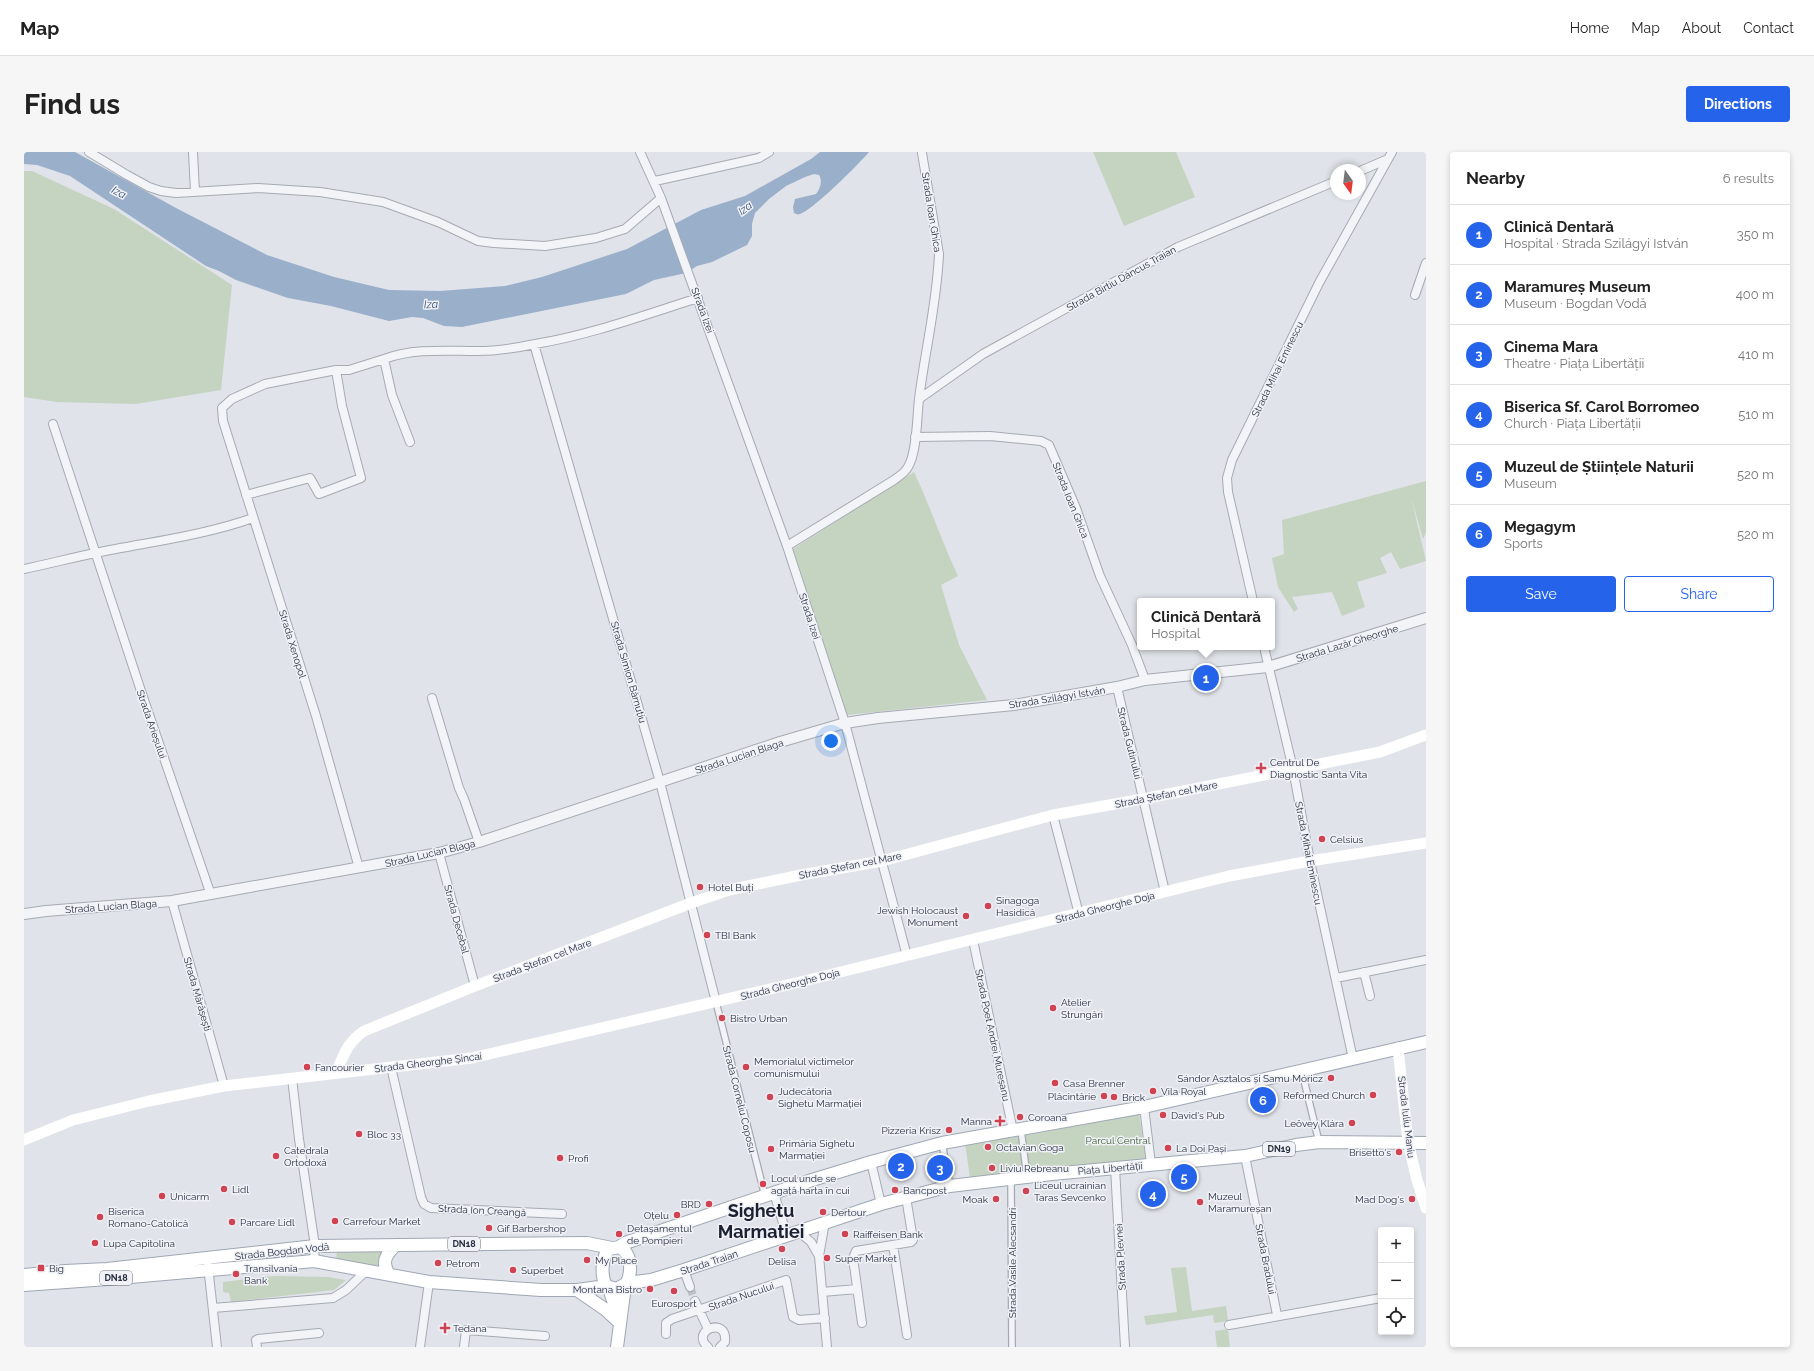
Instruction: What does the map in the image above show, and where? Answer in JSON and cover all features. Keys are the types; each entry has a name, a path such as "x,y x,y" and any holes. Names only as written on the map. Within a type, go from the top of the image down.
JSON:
{"main road":[{"name":"Strada Ștefan cel Mare","path":"336,1073 347,1047 354,1039 364,1032 475,986 691,903 737,889 801,875 882,861 1053,815 1143,799 1380,752 1426,735"},
{"name":"Strada Gheorghe Doja","path":"716,1002 1229,876 1310,860 1426,843"},
{"name":"Strada Gheorghe Șincai","path":"24,1140 73,1120 149,1101 224,1086 472,1058 716,1002"},
{"path":"620,1323 603,1276 604,1257 615,1247 625,1243 871,1162 942,1143 1144,1107 1302,1072 1426,1042"},
{"name":"Strada Iuliu Maniu","path":"1398,1048 1408,1142 1417,1180 1426,1208"},
{"name":"DN19","path":"1151,1164 1245,1156 1296,1145 1319,1142 1426,1143"},
{"name":"Piața Libertății","path":"881,1204 950,1186 1011,1178 1151,1164"},
{"name":"Strada Traian","path":"626,1284 651,1280 684,1270 881,1204"},
{"name":"Strada Bogdan Vodă","path":"24,1285 108,1279 315,1246 587,1243 615,1247"},
{"path":"389,1274 385,1262 387,1253 395,1246"},
{"path":"615,1247 627,1252 630,1273 626,1284 617,1347"},
{"name":"Strada Bogdan Vodă","path":"24,1275 65,1271 314,1260 429,1282"},
{"name":"DN18","path":"429,1282 577,1290 608,1287"},
{"path":"608,1287 617,1289 626,1284"},
{"path":"577,1290 606,1310 620,1323"}],"street":[{"path":"89,152 150,187 161,191 195,192 258,188 320,192 383,202 438,222 478,241 494,243 546,246 596,238 625,229 661,198"},
{"path":"193,152 195,192"},
{"name":"Strada Izei","path":"640,152 661,198 668,220 693,283 787,546 845,723 907,956"},
{"path":"654,181 759,158 769,152"},
{"name":"Strada Ioan Ghica","path":"787,546 867,498 905,472 911,462 919,399 937,286 939,254 922,153"},
{"path":"1366,168 1390,155"},
{"name":"Strada Mihai Eminescu","path":"1253,598 1228,492 1227,478 1232,460 1319,283 1390,155"},
{"name":"Strada Birtiu Dăncus Traian","path":"919,399 983,354 1178,247 1330,184"},
{"path":"1415,294 1426,263"},
{"path":"246,495 310,478 319,494 361,478 342,406 336,370 348,370 398,354 420,350 480,351 534,344 579,335 698,298"},
{"name":"Strada Simion Bărnuțiu","path":"534,344 660,782 716,1002"},
{"path":"384,359 392,395 410,442"},
{"name":"Strada Xenopol","path":"336,370 265,384 232,399 222,408 223,421 304,678 359,868"},
{"name":"Strada Arieșului","path":"53,424 141,691 211,895"},
{"name":"Strada Ioan Ghica","path":"915,437 990,436 1041,441 1049,445 1076,508 1100,576 1132,645 1145,680"},
{"path":"24,569 232,525 253,518"},
{"name":"Strada Lazăr Gheorghe","path":"1268,667 1426,618"},
{"name":"Strada Mihai Eminescu","path":"1265,650 1293,770 1310,860 1353,1059"},
{"name":"Strada Szilágyi István","path":"845,723 878,718 1014,705 1117,687 1145,680 1268,667"},
{"name":"Strada Gutinului","path":"1117,687 1165,892"},
{"path":"432,698 459,788 479,842"},
{"name":"Strada Lucian Blaga","path":"24,914 172,901 439,853 479,842 780,742 845,723"},
{"path":"1053,815 1079,914"},
{"name":"Strada Decebal","path":"439,853 475,986"},
{"name":"Strada Mărășești","path":"172,901 224,1086"},
{"name":"Strada Poet Andrei Mureșanu","path":"973,940 1017,1130"},
{"path":"1336,978 1426,960"},
{"path":"1364,972 1370,996"},
{"name":"Strada Corneliu Coposu","path":"716,1002 769,1195"},
{"name":"Strada Ion Creangă","path":"391,1067 421,1197 424,1204 431,1208 562,1214"},
{"path":"1302,1072 1319,1142"},
{"path":"292,1078 299,1139 315,1246 314,1260"},
{"name":"Piața Libertății","path":"1144,1107 1151,1164"},
{"path":"1017,1130 1027,1177"},
{"path":"942,1143 950,1186"},
{"name":"Strada Bradului","path":"1245,1156 1277,1315"},
{"path":"871,1162 881,1204"},
{"name":"Strada Plevnei","path":"1115,1168 1125,1347"},
{"name":"Strada Vasile Alecsandri","path":"1011,1178 1012,1347"},
{"path":"769,1195 787,1236"},
{"path":"862,1323 853,1258 854,1254 856,1251 911,1242 913,1240 906,1197"},
{"path":"825,1222 820,1256 827,1347"},
{"path":"799,1232 811,1242 820,1256"},
{"path":"893,1245 907,1335"},
{"path":"208,1264 217,1347"},
{"path":"213,1308 333,1298 346,1290 367,1270"},
{"path":"684,1270 690,1287"},
{"name":"Strada Nucului","path":"666,1334 666,1323 672,1319 786,1280 793,1318 799,1320 825,1318"},
{"path":"420,1347 429,1282"},
{"path":"822,1292 857,1289"},
{"path":"1229,1324 1378,1298"},
{"name":"Strada Nucului","path":"695,1302 708,1329"},
{"name":"Strada Nucului","path":"708,1347 703,1336 708,1329 717,1328 724,1333 725,1342 720,1347"},
{"path":"464,1347 466,1330 545,1336"},
{"path":"257,1347 256,1340 258,1339 319,1332"}],"green space":[{"path":"1093,152 1176,152 1195,197 1124,226"},
{"path":"24,171 32,171 114,209 232,285 221,390 136,404 57,402 24,397"},
{"path":"914,472 958,576 941,585 959,645 987,700 847,715 793,549"},
{"path":"1426,481 1426,533 1423,539 1411,497 1426,561 1400,569 1391,552 1380,558 1387,573 1357,582 1365,607 1342,616 1332,592 1292,597 1298,609 1294,612 1278,587 1272,558 1284,554 1282,520"},
{"name":"Parcul Central","path":"1139,1113 1146,1160 970,1177 965,1144 1040,1133"},
{"path":"384,1249 383,1267 336,1261 337,1250"},
{"path":"1186,1267 1192,1311 1226,1306 1228,1321 1214,1323 1213,1315 1146,1325 1144,1316 1177,1312 1171,1268"},
{"path":"274,1276 328,1277 346,1280 334,1290 231,1302 229,1293 223,1292 223,1282"},
{"path":"1228,1329 1230,1347 1217,1347 1215,1331"}],"water":[{"name":"Iza","path":"24,152 75,152 176,208 267,255 334,277 389,290 440,291 505,286 542,277 627,249 701,210 745,196 811,159 820,152 869,152 825,196 800,214 794,213 793,207 795,199 816,194 819,190 821,180 819,175 814,174 805,177 786,186 769,199 755,213 752,224 752,236 747,245 712,262 697,266 686,273 654,280 626,294 462,327 444,326 423,318 412,317 389,321 331,306 288,298 236,280 206,266 70,176 37,165 24,164"}],"tunnel":[{"path":"690,1287 695,1301"}],"place":[{"name":"Clinică Dentară","path":"1206,678"},
{"name":"Centrul De Diagnostic Santa Vita","path":"1261,768"},
{"name":"Celsius","path":"1322,839"},
{"name":"Hotel Buți","path":"700,887"},
{"name":"Sinagoga Hasidică","path":"988,906"},
{"name":"Jewish Holocaust Monument","path":"966,916"},
{"name":"TBI Bank","path":"707,935"},
{"name":"Atelier Strungări","path":"1053,1008"},
{"name":"Bistro Urban","path":"722,1018"},
{"name":"Fancourier","path":"307,1067"},
{"name":"Memorialul victimelor comunismului","path":"746,1067"},
{"name":"Sándor Asztalos și Samu Móricz","path":"1331,1078"},
{"name":"Casa Brenner","path":"1055,1083"},
{"name":"Vila Royal","path":"1153,1091"},
{"name":"Reformed Church","path":"1373,1095"},
{"name":"Plăcintărie","path":"1104,1096"},
{"name":"Judecătoria Sighetu Marmației","path":"770,1097"},
{"name":"Brick","path":"1114,1097"},
{"name":"Megagym","path":"1263,1100"},
{"name":"David's Pub","path":"1163,1115"},
{"name":"Coroana","path":"1020,1117"},
{"name":"Manna","path":"1000,1121"},
{"name":"Leövey Klára","path":"1352,1123"},
{"name":"Pizzeria Krisz","path":"949,1130"},
{"name":"Bloc 33","path":"359,1134"},
{"name":"Octavian Goga","path":"988,1147"},
{"name":"La Doi Pași","path":"1168,1148"},
{"name":"Primăria Sighetu Marmației","path":"771,1149"},
{"name":"Brisetto's","path":"1399,1152"},
{"name":"Catedrala Ortodoxă","path":"276,1156"},
{"name":"Profi","path":"560,1158"},
{"name":"Maramureș Museum","path":"901,1166"},
{"name":"Cinema Mara","path":"940,1168"},
{"name":"Liviu Rebreanu","path":"992,1168"},
{"name":"Muzeul de Științele Naturii","path":"1184,1177"},
{"name":"Locul unde se agață harta în cui","path":"763,1184"},
{"name":"Lidl","path":"224,1189"},
{"name":"Bancpost","path":"895,1190"},
{"name":"Liceul ucrainian Taras Sevcenko","path":"1026,1191"},
{"name":"Biserica Sf. Carol Borromeo","path":"1153,1194"},
{"name":"Unicarm","path":"162,1196"},
{"name":"Moak","path":"996,1199"},
{"name":"Mad Dog's","path":"1412,1199"},
{"name":"Muzeul Maramureșan","path":"1200,1202"},
{"name":"BRD","path":"709,1204"},
{"name":"Dertour","path":"823,1212"},
{"name":"Oțelu","path":"677,1215"},
{"name":"Biserica Romano-Catolică","path":"100,1217"},
{"name":"Carrefour Market","path":"335,1221"},
{"name":"Parcare Lidl","path":"232,1222"},
{"name":"Gif Barbershop","path":"489,1228"},
{"name":"Detașamentul de Pompieri","path":"619,1234"},
{"name":"Raiffeisen Bank","path":"845,1234"},
{"name":"Lupa Capitolina","path":"95,1243"},
{"name":"Delisa","path":"782,1249"},
{"name":"Super Market","path":"827,1258"},
{"name":"My Place","path":"587,1260"},
{"name":"Petrom","path":"438,1263"},
{"name":"Big","path":"41,1268"},
{"name":"Superbet","path":"513,1270"},
{"name":"Transilvania Bank","path":"236,1274"},
{"name":"Montana Bistro","path":"650,1289"},
{"name":"Eurosport","path":"674,1291"},
{"name":"Tedana","path":"445,1328"}],"district":[{"name":"Sighetu Marmatiei","path":"761,1221"}]}
